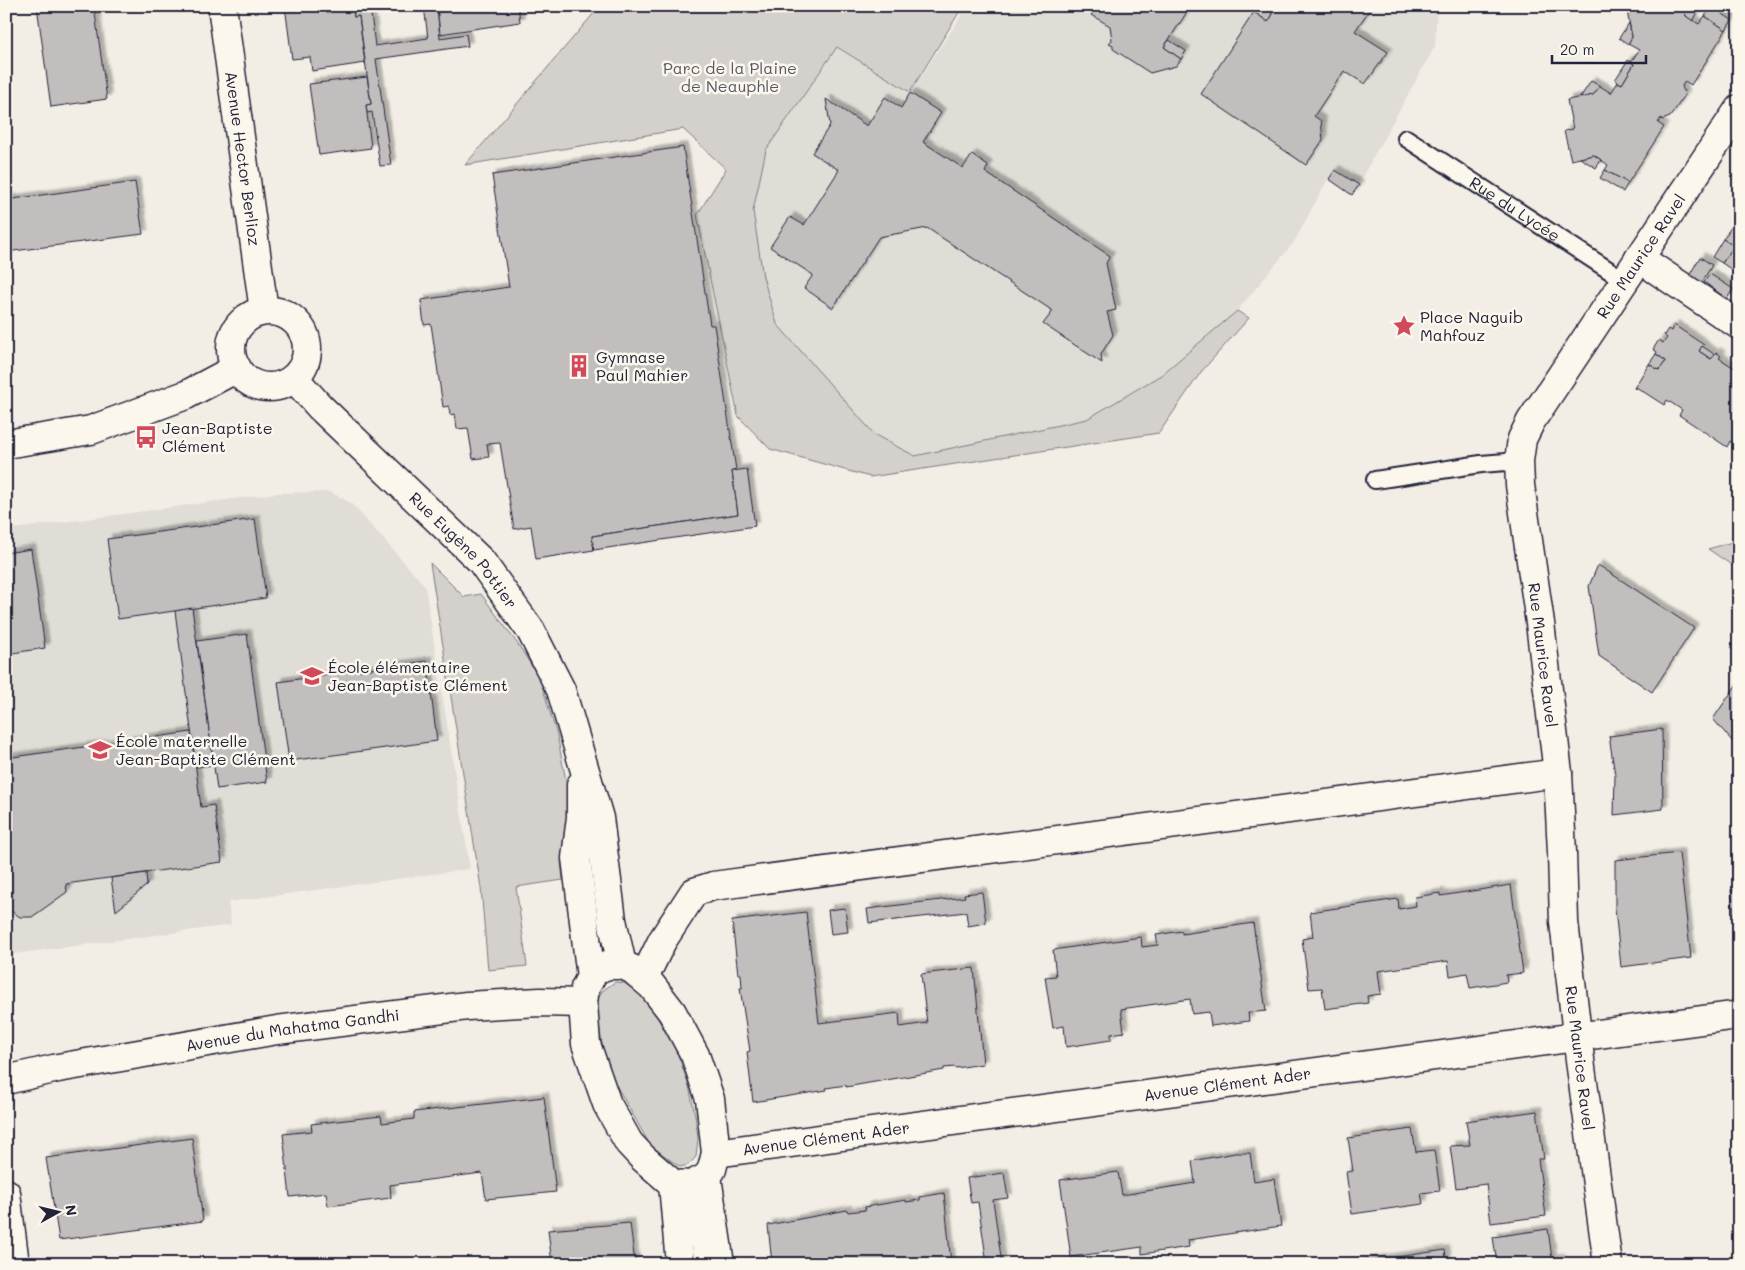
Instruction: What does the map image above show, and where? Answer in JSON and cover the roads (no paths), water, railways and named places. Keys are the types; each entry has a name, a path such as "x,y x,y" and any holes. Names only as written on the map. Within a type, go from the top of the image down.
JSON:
{"street":[{"name":"Avenue Hector Berlioz","path":"222,6 264,311"},
{"name":"Rue Maurice Ravel","path":"1608,1264 1577,1037 1564,922 1558,772 1541,632 1520,485 1519,462 1522,439 1531,421 1739,109"},
{"path":"1631,270 1739,325"},
{"path":"264,311 276,311 287,315 298,323 304,333 307,345 306,357 302,368 294,378 282,384 270,386 257,384 246,378 237,368 233,357 232,344 235,332 242,322 252,315 264,311"},
{"path":"6,444 91,430 186,395 237,368"},
{"name":"Rue Eugène Pottier","path":"294,378 320,407 481,561 536,640 561,690 582,758 599,818 612,920 633,971"},
{"name":"Rue Eugène Pottier","path":"582,758 580,817 576,858 587,990 586,1044 607,1104 630,1143 643,1158 697,1175"},
{"path":"633,971 662,941 694,892 713,886 1558,772"},
{"path":"587,990 594,972 607,965 633,971 652,986 672,1012 695,1055 710,1099 680,1264"},
{"name":"Avenue du Mahatma Gandhi","path":"6,1080 58,1068 276,1030 467,1006 540,1002 587,990"},
{"name":"Avenue Clément Ader","path":"697,1175 1577,1037 1739,1015"},
{"path":"697,1175 720,1264"},
{"path":"6,1193 16,1264"}],"lane":[{"name":"Rue du Lycée","path":"1406,138 1631,270"},
{"path":"1376,480 1481,464 1519,462"},
{"path":"697,1175 703,1264"}],"place":[{"name":"Place Naguib Mahfouz","path":"1404,326"},
{"name":"Gymnase Paul Mahier","path":"579,366"},
{"name":"Jean-Baptiste Clément","path":"146,437"},
{"name":"École élémentaire Jean-Baptiste Clément","path":"312,676"},
{"name":"École maternelle Jean-Baptiste Clément","path":"100,750"}],"park label":[{"name":"Parc de la Plaine de Neauphle","path":"730,77"}]}
